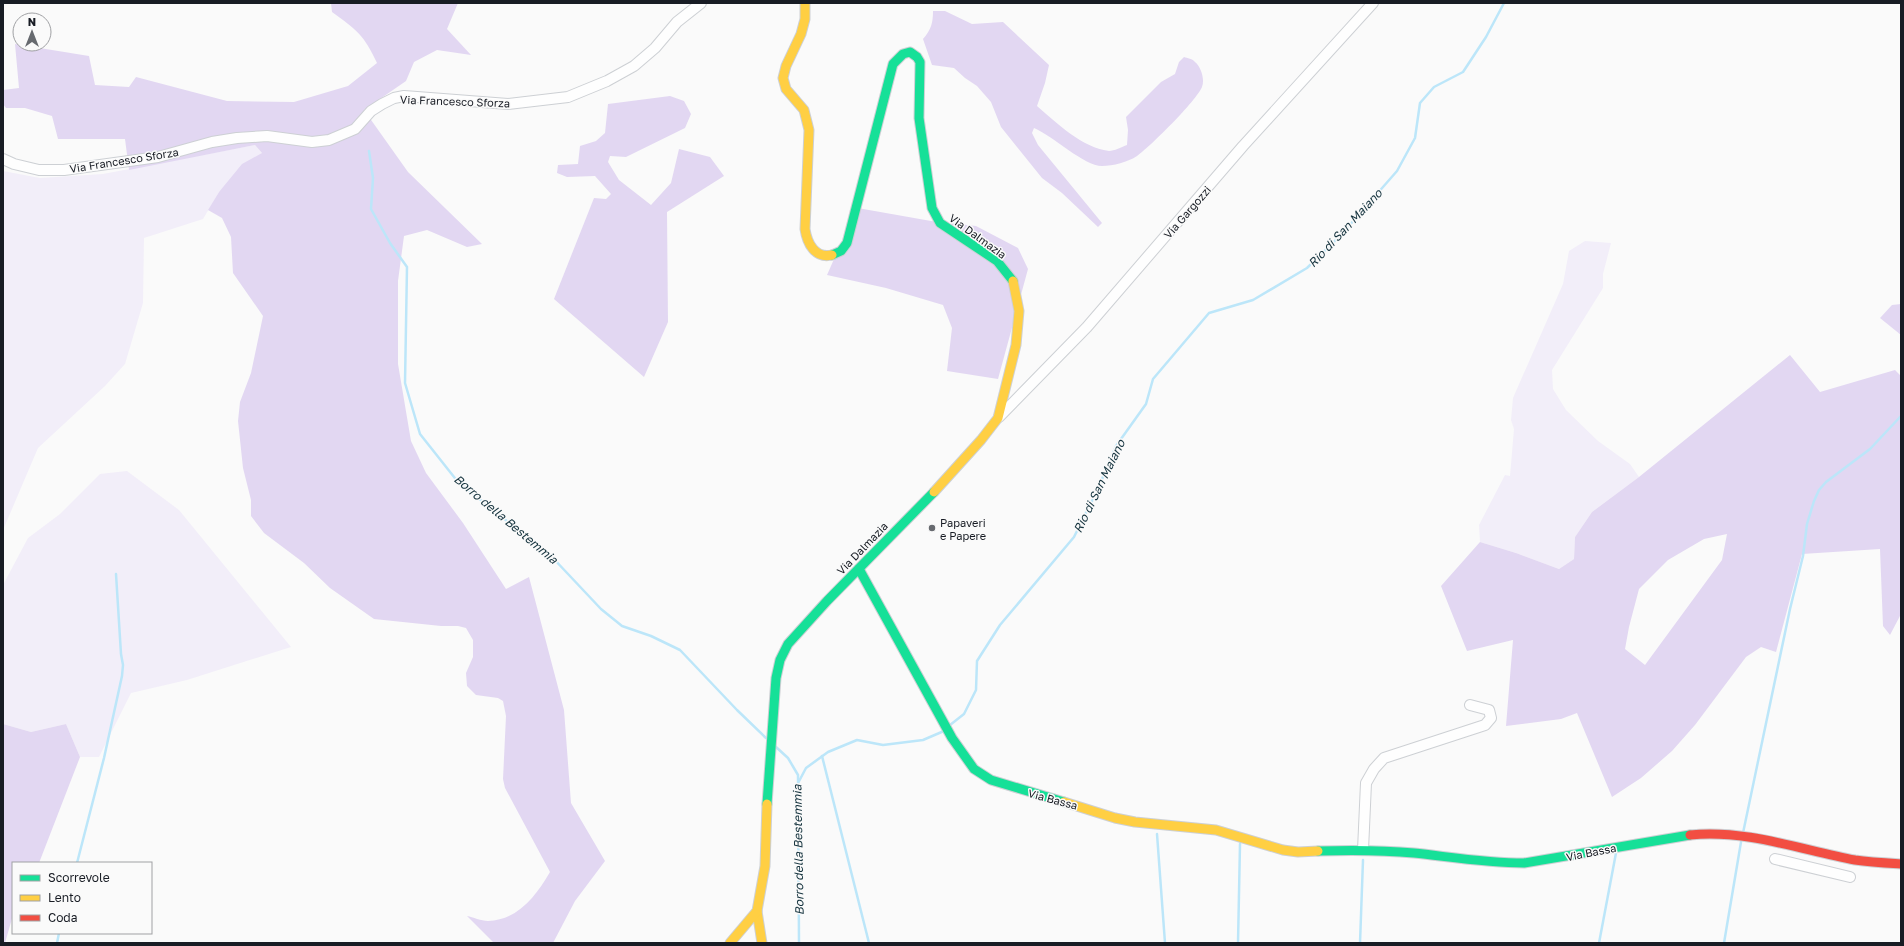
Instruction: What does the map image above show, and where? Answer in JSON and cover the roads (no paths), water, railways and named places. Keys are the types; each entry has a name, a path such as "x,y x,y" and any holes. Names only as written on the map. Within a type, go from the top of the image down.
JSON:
{"main road":[{"name":"Via Dalmazia","path":"757,911 765,866 771,733 776,678 780,660 788,644 827,601 952,473 998,418 1016,345 1019,311 1013,281 997,261 940,223 932,208 919,118 920,62 918,56 913,52 902,54 893,64 850,236 843,250 830,256 823,256 816,254 808,244 805,229 808,130 804,110 786,89 783,78 786,66 801,34 805,19 805,3"},
{"name":"Via Bassa","path":"859,569 952,738 974,769 991,780 1115,818 1216,830 1282,850 1298,852 1363,850 1412,853 1500,863 1524,863 1676,836 1702,834 1742,837 1857,860 1901,864"},
{"path":"730,943 757,911"},
{"path":"757,911 762,943"}],"street":[{"name":"Via Francesco Sforza","path":"3,159 14,164 39,170 64,170 158,157 212,142 237,138 267,136 312,142 341,136 355,128 371,111 382,104 394,98 404,96 508,104 568,97 607,81 634,66 655,48 677,22 701,3"},
{"name":"Via Gargozzi","path":"998,418 1087,327 1244,146 1373,3"},
{"path":"1363,850 1366,783 1374,769 1384,758 1486,724 1491,718 1489,710 1470,704"},
{"path":"1813,868 1817,853"},
{"path":"1775,859 1850,877"}],"waterway":[{"name":"Rio di San Maiano","path":"950,725 964,714 976,690 977,661 1000,625 1074,537 1097,491 1116,446 1146,404 1153,379 1209,313 1253,300 1307,268 1341,235 1397,171 1415,138 1420,103 1434,87 1463,72 1486,37 1504,3"},
{"name":"Borro della Bestemmia","path":"369,151 373,178 371,209 390,243 407,267 405,383 420,434 458,482 552,557 601,609 622,626 651,636 680,650 766,738"},
{"path":"1743,833 1790,609 1803,556 1807,524 1814,501 1819,490 1826,482 1870,449 1901,416"},
{"path":"77,862 104,758 122,676 123,665 116,574"},
{"name":"Rio di San Maiano","path":"797,785 806,768 828,752 857,740 883,745 923,740 944,731"},
{"name":"Borro della Bestemmia","path":"776,747 788,758 798,775 799,943"},
{"path":"822,756 869,943"},
{"path":"1157,834 1165,943"},
{"path":"1724,943 1741,842"},
{"path":"1238,943 1240,844"},
{"path":"1599,943 1616,853"},
{"path":"1360,943 1363,860"},
{"path":"57,943 59,934"}],"place":[{"name":"Papaveri e Papere","path":"932,528"}]}
